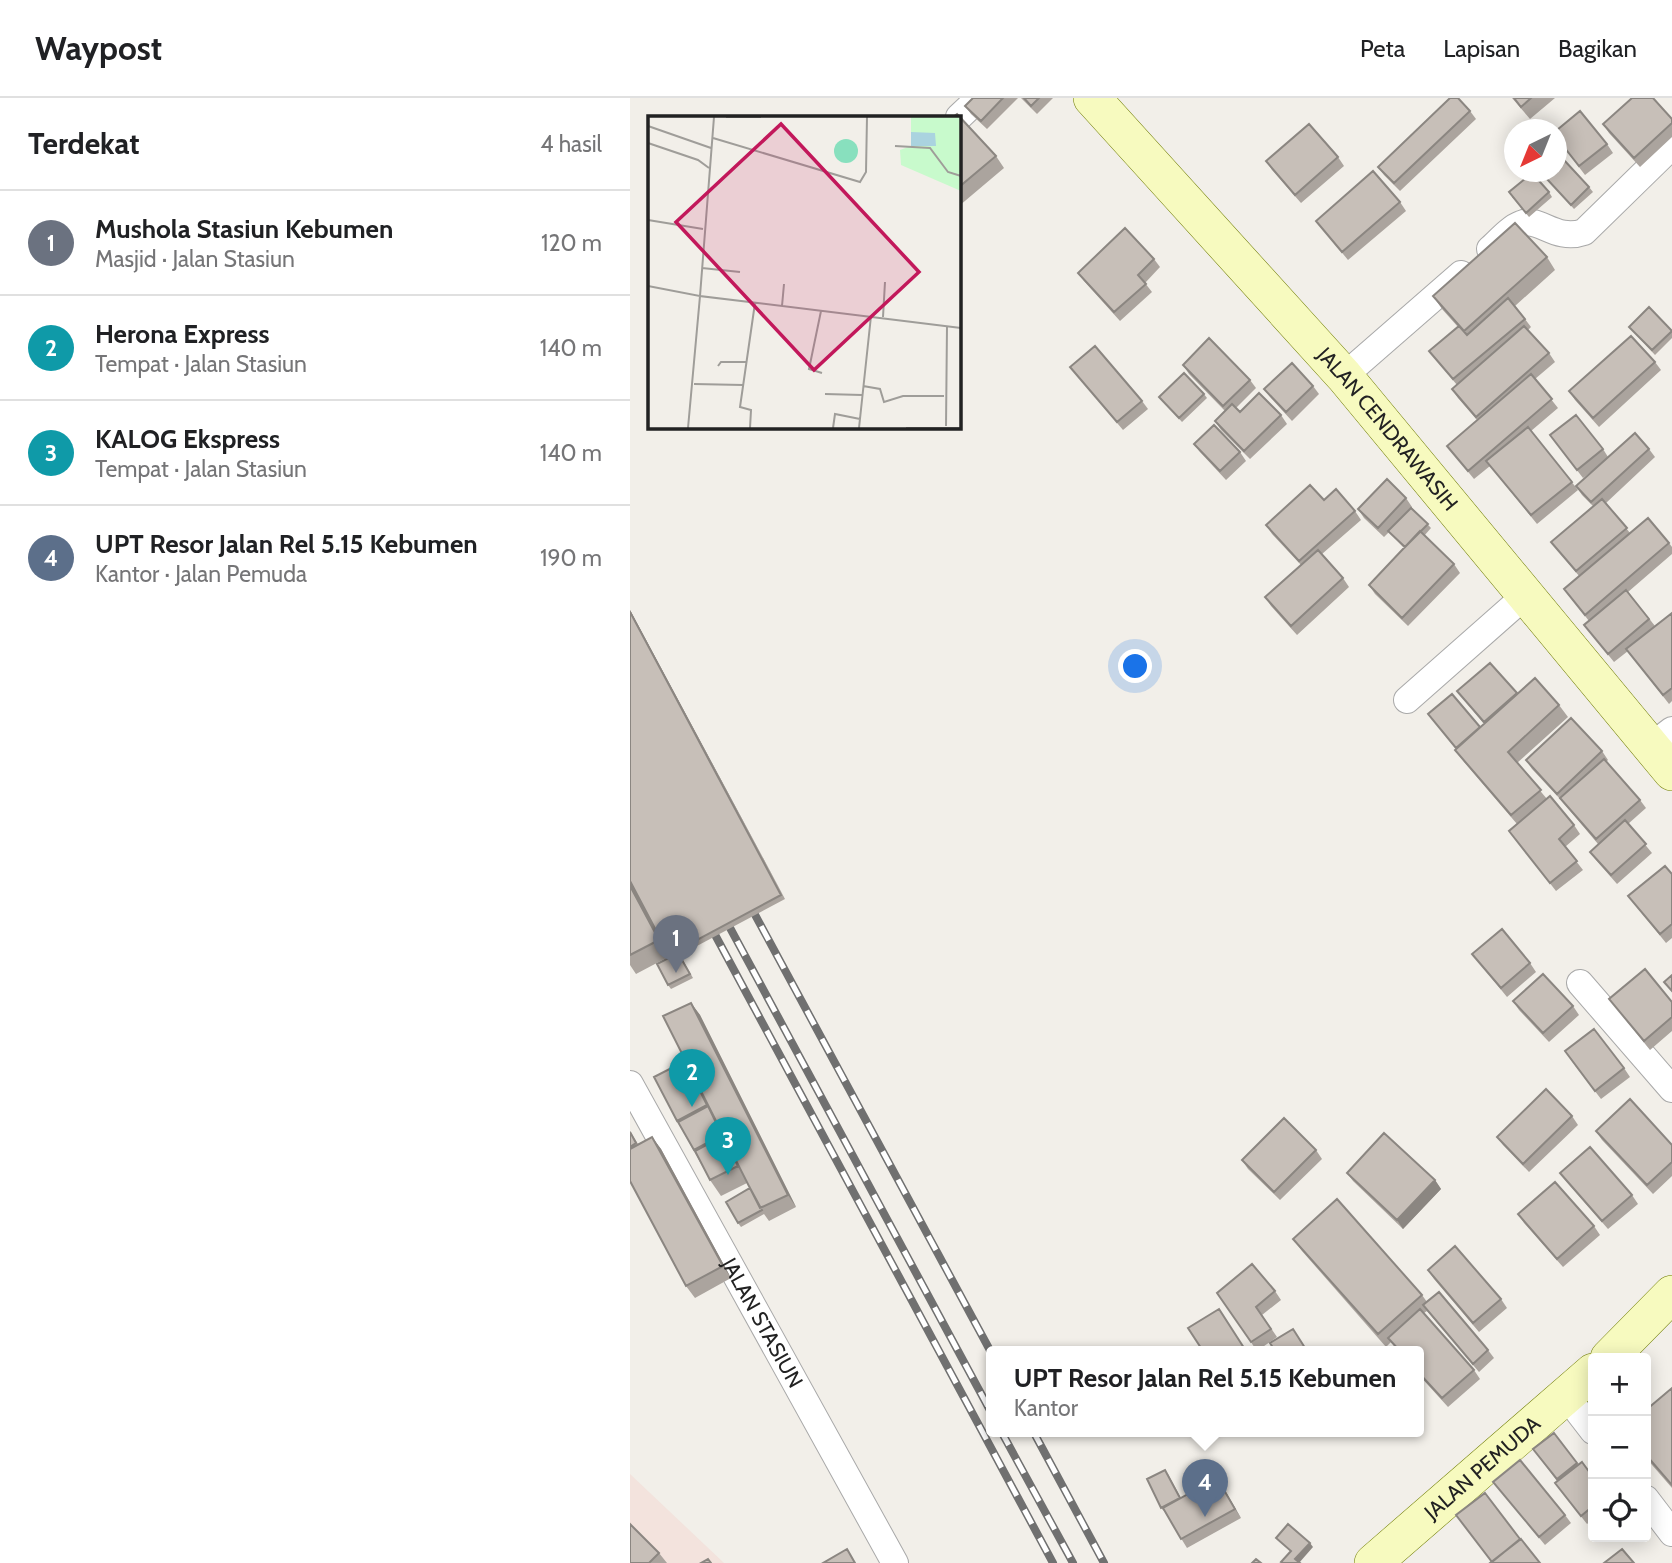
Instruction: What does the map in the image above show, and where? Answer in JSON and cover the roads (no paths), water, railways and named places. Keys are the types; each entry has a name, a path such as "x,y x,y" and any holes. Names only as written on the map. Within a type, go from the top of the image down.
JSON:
{"main road":[{"name":"JALAN CENDRAWASIH","path":"1100,101 1344,376 1526,595 1665,749"},
{"path":"1614,1353 1672,1294"},
{"name":"JALAN PEMUDA","path":"1373,1563 1588,1376"}],"street":[{"path":"960,116 979,98"},
{"path":"1344,376 1520,224 1530,222 1571,236 1584,232 1672,146"},
{"path":"1407,700 1526,595"},
{"path":"1580,983 1672,1089"},
{"name":"JALAN STASIUN","path":"630,1084 895,1563"},
{"path":"1566,1396 1588,1425"},
{"path":"1651,1506 1672,1534"}],"railway":[{"path":"746,898 988,1346"},
{"path":"722,913 986,1403"},
{"path":"706,918 1053,1563"},
{"path":"1004,1437 1073,1563"},
{"path":"1036,1437 1104,1563"}],"place":[{"name":"Mushola Stasiun Kebumen","path":"676,973"},
{"name":"Herona Express","path":"692,1107"},
{"name":"KALOG Ekspress","path":"728,1175"},
{"name":"UPT Resor Jalan Rel 5.15 Kebumen","path":"1205,1517"}]}
